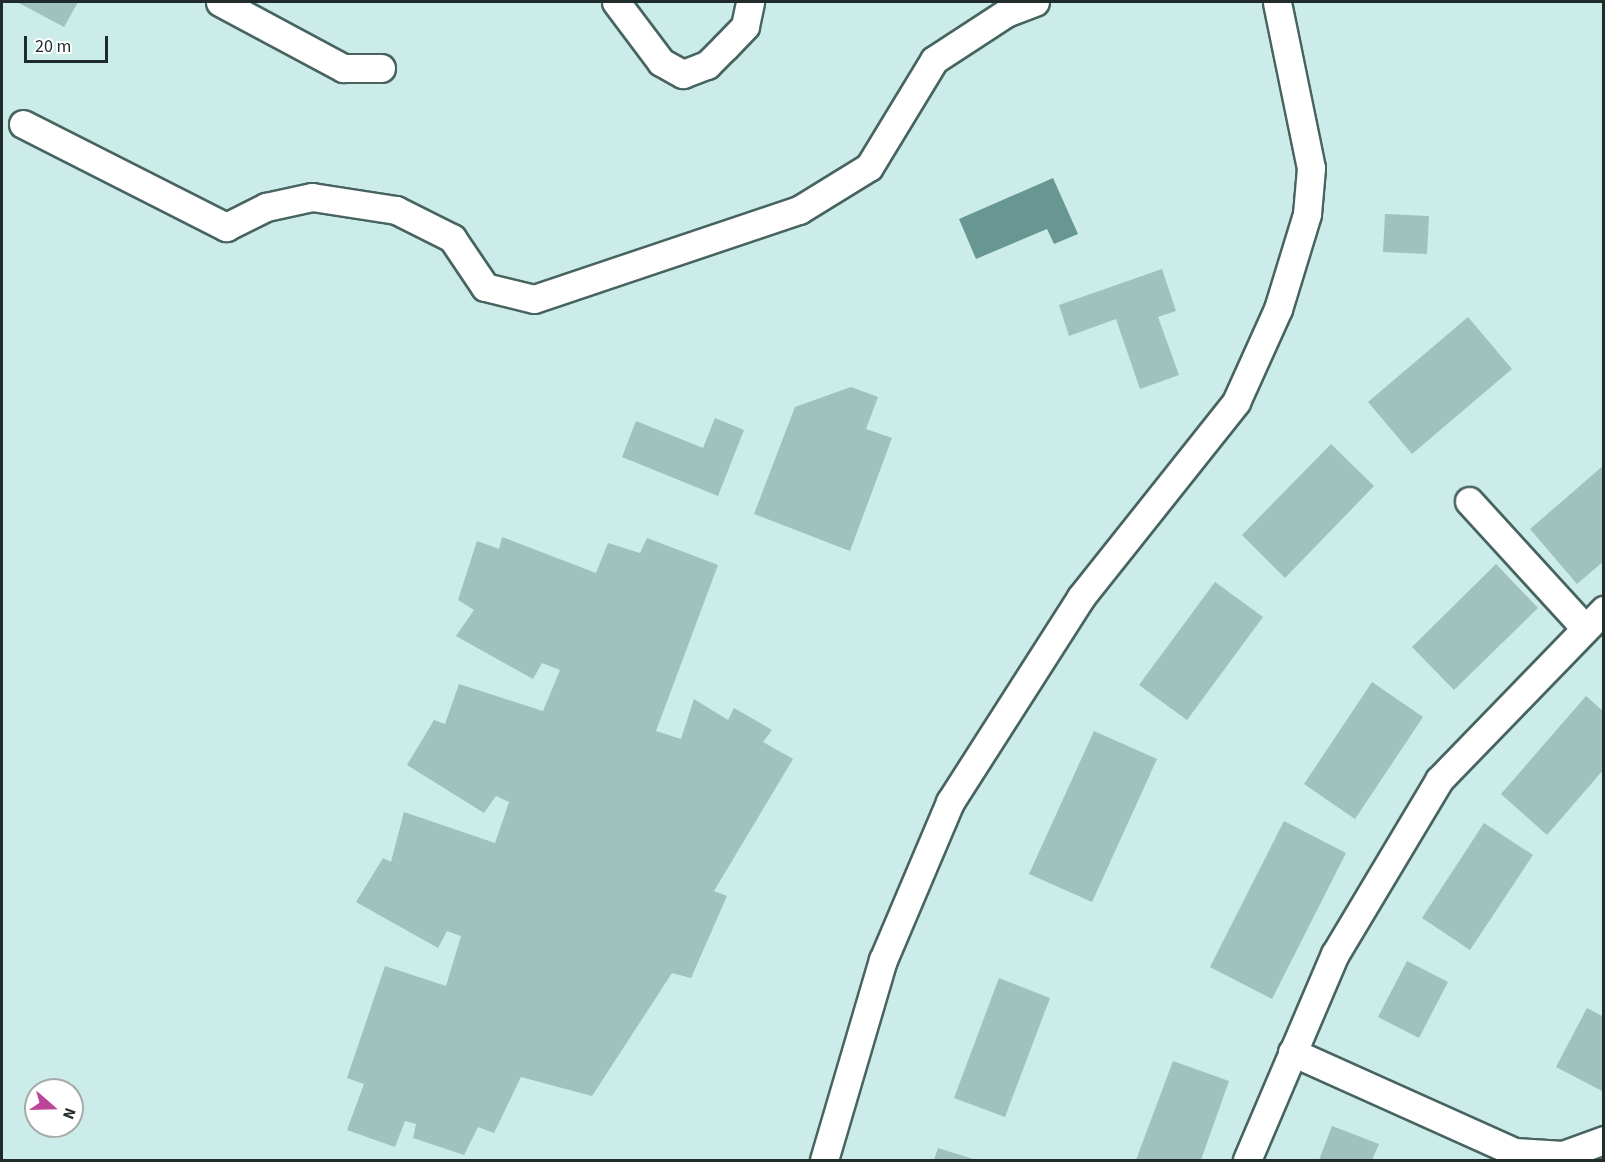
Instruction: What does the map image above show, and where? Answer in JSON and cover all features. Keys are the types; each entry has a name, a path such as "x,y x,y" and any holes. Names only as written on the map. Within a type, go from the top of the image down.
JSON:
{"lane":[{"path":"220,2 343,68 381,68"},
{"path":"629,8 661,62 683,74 706,65 745,26 750,2"},
{"path":"23,124 226,227 266,207 312,196 396,210 452,238 485,287 534,299 800,210 869,167 934,60 1006,13 1035,2"},
{"path":"824,1161 883,960 950,802 1081,597 1236,402 1278,309 1307,214 1311,168 1277,2"},
{"path":"1247,1161 1335,954 1439,780 1594,619 1469,501"},
{"path":"1292,1052 1515,1152 1563,1155 1604,1140"}],"water":[{"path":"1053,178 1078,234 1054,244 1047,229 976,259 959,219"}],"building":[{"path":"17,2 78,2 64,27"},
{"path":"1385,214 1429,216 1427,254 1383,252"},
{"path":"1162,269 1176,311 1158,317 1179,375 1140,389 1116,319 1069,336 1059,305"},
{"path":"1468,317 1512,369 1412,454 1368,402"},
{"path":"851,387 878,397 866,429 892,438 850,551 754,514 795,407"},
{"path":"715,418 744,430 718,496 622,457 636,421 703,448"},
{"path":"1331,444 1374,486 1285,578 1242,535"},
{"path":"1604,465 1604,561 1577,584 1530,529"},
{"path":"502,537 596,573 608,543 640,553 647,538 718,565 656,731 681,739 694,699 728,720 734,708 772,730 763,742 793,759 714,891 727,896 691,978 672,973 592,1096 521,1077 494,1133 478,1127 464,1155 413,1138 416,1124 405,1121 395,1147 347,1130 364,1084 347,1078 385,966 446,986 461,936 447,931 438,948 356,902 383,858 391,862 404,812 495,843 509,802 496,796 484,813 407,765 434,720 445,724 459,684 543,711 560,670 542,663 533,679 456,636 474,610 458,600 477,541 499,549"},
{"path":"1496,564 1538,608 1454,690 1412,647"},
{"path":"1215,582 1263,617 1187,720 1139,685"},
{"path":"1372,682 1423,717 1355,819 1304,784"},
{"path":"1586,696 1604,712 1604,769 1547,835 1501,794"},
{"path":"1094,731 1157,759 1092,902 1029,874"},
{"path":"1284,821 1346,853 1272,999 1210,967"},
{"path":"1484,823 1533,855 1470,950 1422,918"},
{"path":"1407,961 1448,982 1419,1038 1378,1017"},
{"path":"999,978 1050,998 1005,1117 954,1098"},
{"path":"1587,1008 1604,1017 1604,1092 1556,1067"},
{"path":"1173,1061 1229,1081 1201,1160 1136,1160"},
{"path":"1332,1126 1379,1144 1372,1160 1319,1160"},
{"path":"938,1148 976,1160 934,1160"}]}
